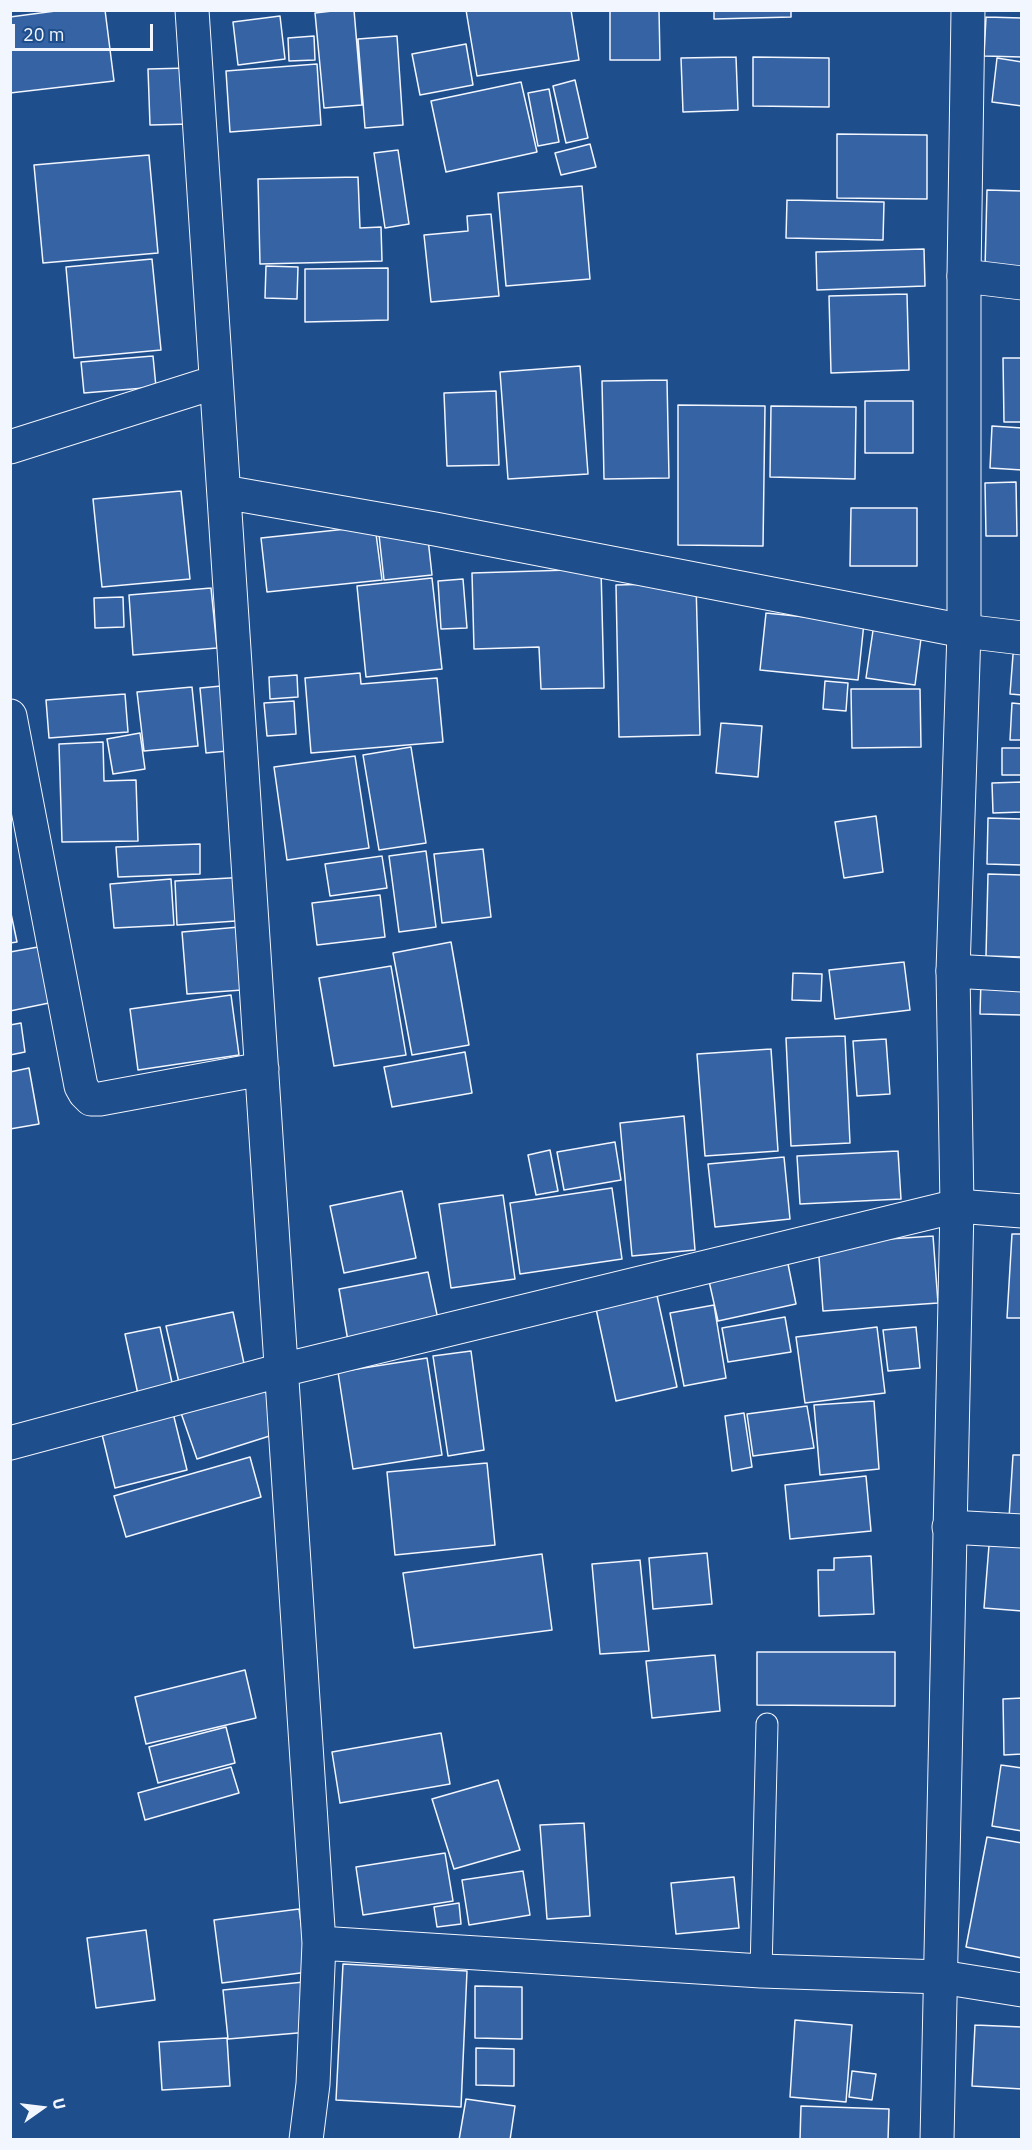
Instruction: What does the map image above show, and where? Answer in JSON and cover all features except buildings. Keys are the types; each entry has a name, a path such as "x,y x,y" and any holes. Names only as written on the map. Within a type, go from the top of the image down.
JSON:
{"street":[{"path":"192,10 319,1943 313,2084 306,2139"},
{"path":"937,2139 957,1206 953,971 964,630 964,276 968,10"},
{"path":"964,276 1022,283"},
{"path":"10,447 216,382"},
{"path":"224,492 964,630 1022,638"},
{"path":"10,716 81,1086 85,1093 91,1099 100,1099 262,1069"},
{"path":"953,971 1022,975"},
{"path":"10,1443 282,1370 957,1206 1022,1212"},
{"path":"949,1527 1022,1531"},
{"path":"319,1943 761,1971 941,1977 1022,1990"}],"lane":[{"path":"761,1971 767,1724"}]}
